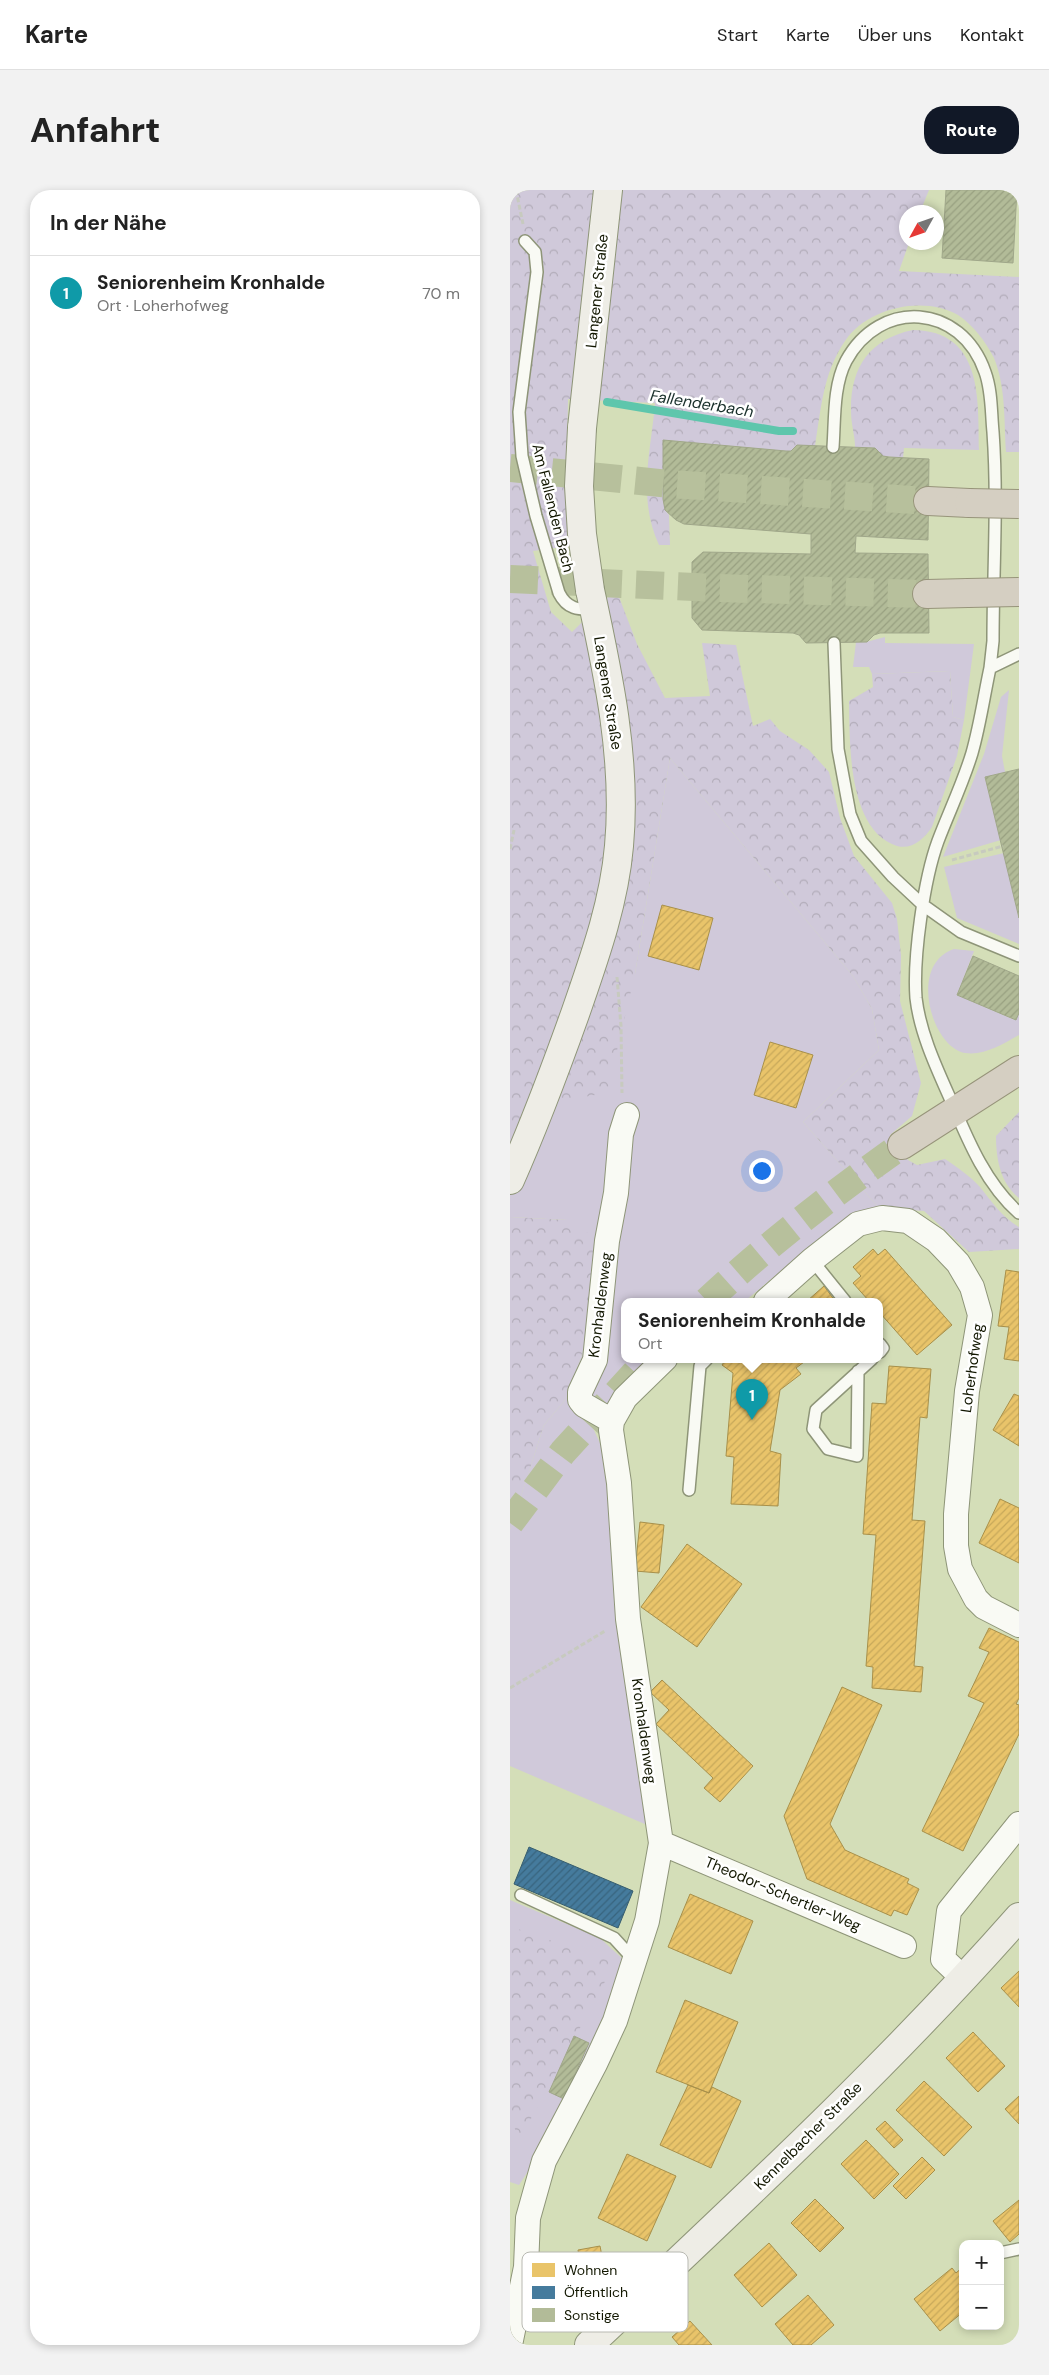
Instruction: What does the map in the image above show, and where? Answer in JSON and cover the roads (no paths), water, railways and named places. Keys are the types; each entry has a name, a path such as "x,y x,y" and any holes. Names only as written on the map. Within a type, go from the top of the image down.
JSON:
{"highway":[{"path":"928,502 1019,504"},
{"path":"927,594 1019,592"},
{"path":"902,1145 1019,1070"},
{"path":"986,1092 1019,1081"}],"main road":[{"name":"Langener Straße","path":"510,1180 562,1048 601,939 619,846 617,737 582,534 579,486 582,428 608,190"},
{"name":"Kennelbacher Straße","path":"688,2252 794,2152 964,1979 1019,1918"},
{"name":"Kennelbacher Straße","path":"589,2345 603,2332"}],"street":[{"name":"Kronhaldenweg","path":"527,2252 528,2218 544,2161 595,2064 615,2021 635,1961 647,1921 661,1843 628,1619 619,1483 612,1438 612,1421 584,1406 580,1400 580,1392 595,1360 607,1241 616,1193 621,1134 627,1114"},
{"name":"Loherhofweg","path":"769,1298 812,1260 858,1224 882,1218 908,1221 941,1246 958,1263 972,1287 980,1315 967,1391 956,1514 956,1546 960,1569 976,1599 984,1607 1019,1625"},
{"path":"612,1421 625,1398 661,1363"},
{"path":"964,1979 943,1959 949,1911 1019,1824"},
{"name":"Theodor-Schertler-Weg","path":"661,1843 904,1946"},
{"name":"Kronhaldenweg","path":"510,2345 522,2286"}],"lane":[{"name":"Am Fallenden Bach","path":"525,241 535,252 537,272 519,412 522,456 536,516 559,593 563,600 573,608 592,600"},
{"path":"832,447 839,380 853,350 871,332 884,323 924,318 940,321 954,328 968,340 978,355 990,392 994,457 990,668 972,753 937,844 923,905 916,972 916,998 921,1024 955,1110 991,1181 1007,1202 1019,1213"},
{"path":"834,643 838,749 850,814 861,841 871,854 923,905 962,932 1019,956"},
{"path":"990,668 1019,654"},
{"path":"812,1260 843,1298"},
{"path":"689,1490 700,1366 703,1363"},
{"path":"858,1371 857,1456 828,1449 813,1429 816,1410 858,1371 867,1363"},
{"path":"521,1895 614,1938 635,1961"},
{"path":"1004,2252 1019,2250"}],"waterway":[{"name":"Fallenderbach","path":"607,402 779,431 793,431"}],"tunnel":[{"path":"510,468 670,484 928,501"},
{"path":"510,579 716,588 927,594"},
{"path":"710,1298 802,1220 902,1145"},
{"path":"510,1523 563,1452 644,1363"}],"place":[{"name":"Seniorenheim Kronhalde","path":"752,1420"}]}
